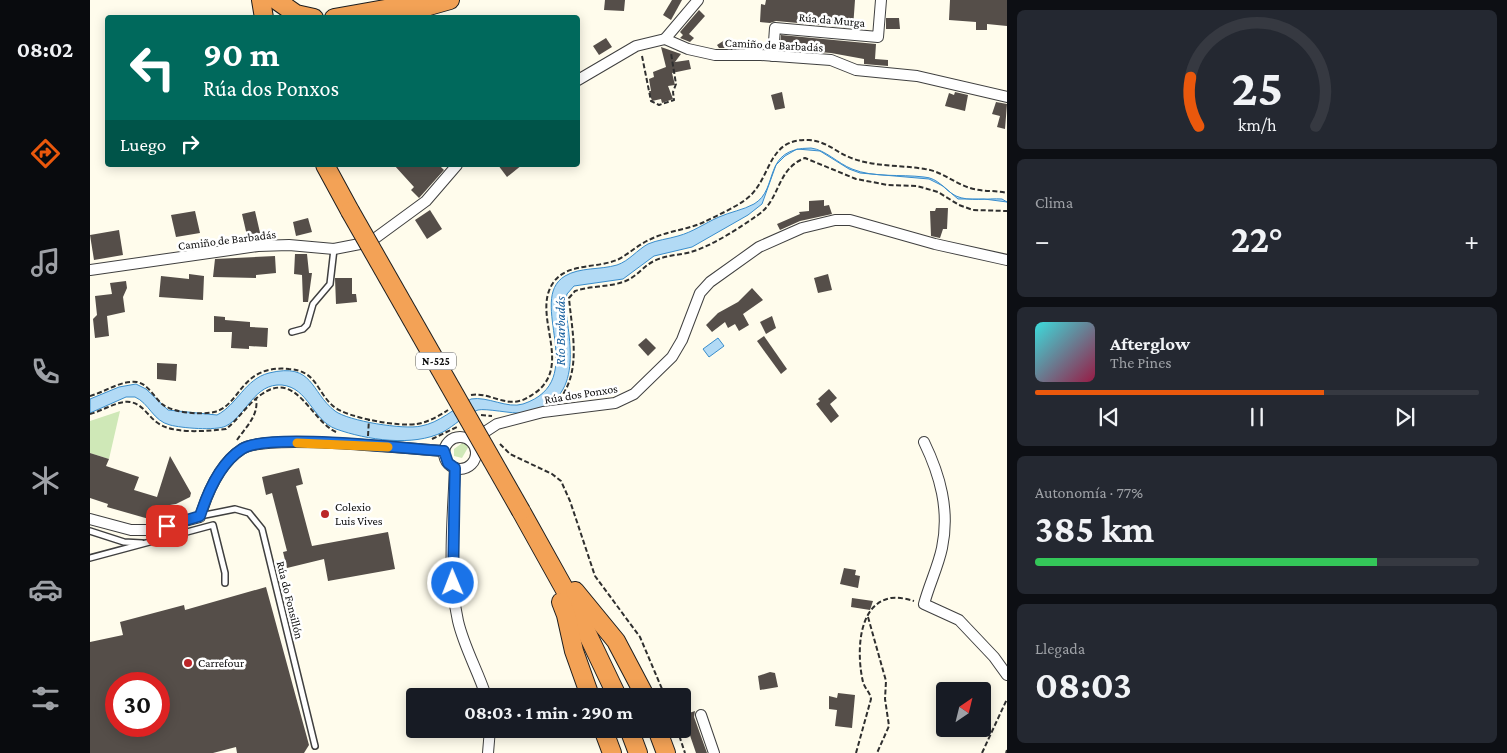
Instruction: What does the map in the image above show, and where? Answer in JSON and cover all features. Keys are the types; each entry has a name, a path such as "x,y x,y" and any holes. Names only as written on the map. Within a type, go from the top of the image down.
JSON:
{"highway":[{"path":"261,0 264,15"},
{"path":"276,0 300,15"},
{"path":"351,15 450,0"},
{"path":"388,15 428,3"},
{"name":"N-525","path":"326,167 575,608 613,688"},
{"path":"539,543 550,578 566,615 574,651 587,688"},
{"path":"539,543 596,619 616,641 641,688"},
{"path":"606,738 612,753"},
{"path":"632,738 638,753"},
{"path":"660,738 666,753"}],"street":[{"path":"668,41 698,0"},
{"name":"Rúa da Murga","path":"773,56 775,28 878,37 881,0"},
{"name":"Camiño de Barbadás","path":"580,79 640,45 668,41 715,54 831,60 856,70 916,76 1007,97"},
{"name":"Camiño de Barbadás","path":"90,270 258,246 289,245 334,249 370,242 426,200 456,167"},
{"name":"Rúa dos Ponxos","path":"471,441 489,428 543,412 615,402 634,394 672,357 682,340 698,298 710,282 759,247 802,228 835,220 850,220 942,246 1007,260"},
{"path":"462,437 471,441 476,451 473,461 465,468 455,468 448,463 444,451 452,438 462,437"},
{"path":"90,519 131,530 150,530 200,516 207,494 230,460 242,448 266,442 339,444 444,451"},
{"path":"924,442 941,482 944,519 942,546 924,604 960,620 994,657 1007,675"},
{"path":"455,468 452,568 455,602 467,647 483,688"},
{"path":"700,714 714,753"},
{"path":"488,753 489,738"}],"lane":[{"path":"292,332 303,329 307,325 313,304 330,284 334,249"},
{"name":"Rúa do Fonsillón","path":"200,516 234,509 249,513 262,529 315,746"},
{"path":"90,558 213,525 225,573 225,583"},
{"path":"90,531 124,542 148,543"}],"path":[{"path":"640,45 651,101 660,105 675,99 673,92 676,84 668,41"},
{"path":"469,396 478,394 517,402 526,399 541,389 550,377 553,364 548,297 552,284 562,274 618,260 652,238 683,231 750,196 780,149 793,142 810,140 828,144 851,159 877,166 927,169 970,188 1007,193"},
{"path":"543,412 561,398 572,376 574,363 570,298 575,291 622,282 634,277 652,262 694,251 729,233 760,214 767,206 782,176 795,162 805,158 856,179 888,185 917,186 938,192 959,205 972,210 1007,211"},
{"path":"90,396 121,384 136,382 144,385 163,405 171,409 214,412 222,408 256,374 289,368 304,372 318,383 332,405 343,413 370,419 414,424 438,416 454,406"},
{"path":"90,414 124,402 133,402 142,406 153,420 162,426 178,429 226,429 235,423 263,392 275,388 285,388 296,392 318,420 338,433"},
{"path":"230,460 232,447 253,417 257,406 256,399"},
{"path":"480,415 496,416"},
{"path":"370,419 367,437 375,440"},
{"path":"428,440 459,426"},
{"path":"489,428 510,454 552,474 561,481 570,501 595,576 640,637 662,688"},
{"path":"856,753 872,699 863,681 859,652 861,632 868,616 876,605 890,598 924,604"},
{"path":"868,616 886,681 885,699 889,726 877,753"},
{"path":"982,753 989,742 997,716 1007,699"},
{"path":"680,738 685,753"}],"green space":[{"path":"120,411 109,459 90,453 90,421"},
{"path":"465,441 470,444 462,458 454,456 454,449"}],"water":[{"path":"800,149 816,149 827,154 852,169 874,174 860,173 849,169 820,151"},
{"path":"883,175 929,178 942,186 929,179"},
{"name":"Río Barbadás","path":"769,184 762,204 748,215 692,247 654,256 623,279 574,286 567,294 565,303 570,354 569,371 565,386 556,398 543,407 523,413 478,410 443,432 431,437 404,441 376,439 336,429 321,419 298,392 291,387 282,385 264,389 240,415 221,428 182,427 164,423 144,403 135,397 126,397 90,413 90,399 119,387 136,384 146,389 168,410 217,415 224,411 247,386 261,376 284,371 303,375 327,403 342,415 390,426 413,427 428,424 441,419 471,399 484,399 511,405 523,404 543,393 553,378 556,360 551,303 555,287 565,276 577,271 617,265 648,244 694,230 719,217 754,204 762,197"},
{"path":"985,199 1002,199 1007,202"},
{"path":"718,338 724,346 709,357 703,349"}],"building":[{"path":"605,0 625,0 624,11 604,10"},
{"path":"672,0 682,0 671,20 663,15"},
{"path":"766,0 855,0 853,28 776,21 770,23 760,22 761,4 765,5"},
{"path":"950,0 1007,0 1007,26 987,24 987,30 976,30 976,22 949,20"},
{"path":"699,10 705,16 689,34 694,38 690,42 680,38 683,35 680,32"},
{"path":"886,18 899,18 900,29 886,29"},
{"path":"781,35 876,44 875,59 888,60 888,66 864,64 864,59 831,53 780,49"},
{"path":"606,38 612,47 599,55 593,46"},
{"path":"728,38 734,48 719,48 717,45"},
{"path":"661,47 681,54 675,62 689,60 691,69 672,73 675,85 668,86 673,99 662,103 661,99 652,101 649,91 651,91 649,79 654,77 653,72 666,67"},
{"path":"782,92 785,108 775,110 771,95"},
{"path":"955,92 968,95 965,111 945,106 949,93 954,95"},
{"path":"996,102 1007,104 1005,129 997,127 1000,116 992,114"},
{"path":"396,167 441,167 444,170 419,198 411,190 414,187"},
{"path":"500,167 520,167 507,177"},
{"path":"824,200 824,206 829,205 832,214 800,221 780,230 777,224 800,214 799,212 809,211 809,201"},
{"path":"936,208 948,208 947,229 943,229 940,238 931,236 930,211 935,211"},
{"path":"430,210 442,229 427,239 415,220"},
{"path":"195,211 200,233 176,237 171,215"},
{"path":"255,211 261,237 248,240 242,214"},
{"path":"308,218 312,232 296,236 293,222"},
{"path":"119,230 123,255 94,260 90,235"},
{"path":"295,254 307,254 309,273 312,273 308,302 303,302 302,275 294,274"},
{"path":"275,256 276,273 256,275 256,278 213,277 215,259"},
{"path":"189,274 204,276 203,300 159,297 161,276 189,279"},
{"path":"828,274 832,290 818,293 814,278"},
{"path":"335,278 352,278 352,294 356,294 357,302 336,304"},
{"path":"126,281 127,288 123,297 125,312 107,316 109,336 95,338 93,319 97,315 95,296 112,294 110,283"},
{"path":"752,288 763,300 743,314 749,325 739,331 735,324 728,328 725,322 712,332 706,325 718,313 738,302"},
{"path":"214,316 225,317 225,320 250,322 250,327 268,328 267,347 231,348 232,332 214,332"},
{"path":"772,316 776,328 766,334 760,322"},
{"path":"764,336 787,369 781,374 757,341"},
{"path":"646,338 656,348 648,356 638,345"},
{"path":"157,363 177,364 176,381 157,379"},
{"path":"829,389 837,398 830,404 839,416 831,423 816,404 820,401 818,399"},
{"path":"90,453 109,459 106,466 139,477 134,490 157,497 170,456 191,493 190,497 176,504 152,508 149,519 107,507 108,504 90,498"},
{"path":"299,468 303,484 296,486 312,546 388,532 395,569 328,581 324,559 287,568 283,552 287,551 272,493 266,495 262,477"},
{"path":"844,568 856,570 855,575 860,576 858,588 840,584"},
{"name":"Carrefour","path":"266,587 309,745 304,753 237,753 236,747 213,753 90,753 90,642 123,635 120,622 184,605 185,610"},
{"path":"852,598 873,601 870,610 851,607"},
{"path":"770,672 775,673 778,687 760,690 758,676"},
{"path":"838,693 855,695 852,728 835,726 837,710 829,709 829,696 837,698"},
{"path":"695,711 694,717 707,753 696,753 691,738 691,712"}],"slow traffic":[{"path":"297,443 388,447"}],"place":[{"name":"Colexio Luis Vives","path":"325,514"},
{"name":"Carrefour","path":"188,663"}],"route":[{"path":"167,526 200,516 207,494 228,463 242,448 266,442 339,444 444,451 445,460 455,468 453,583"}]}
